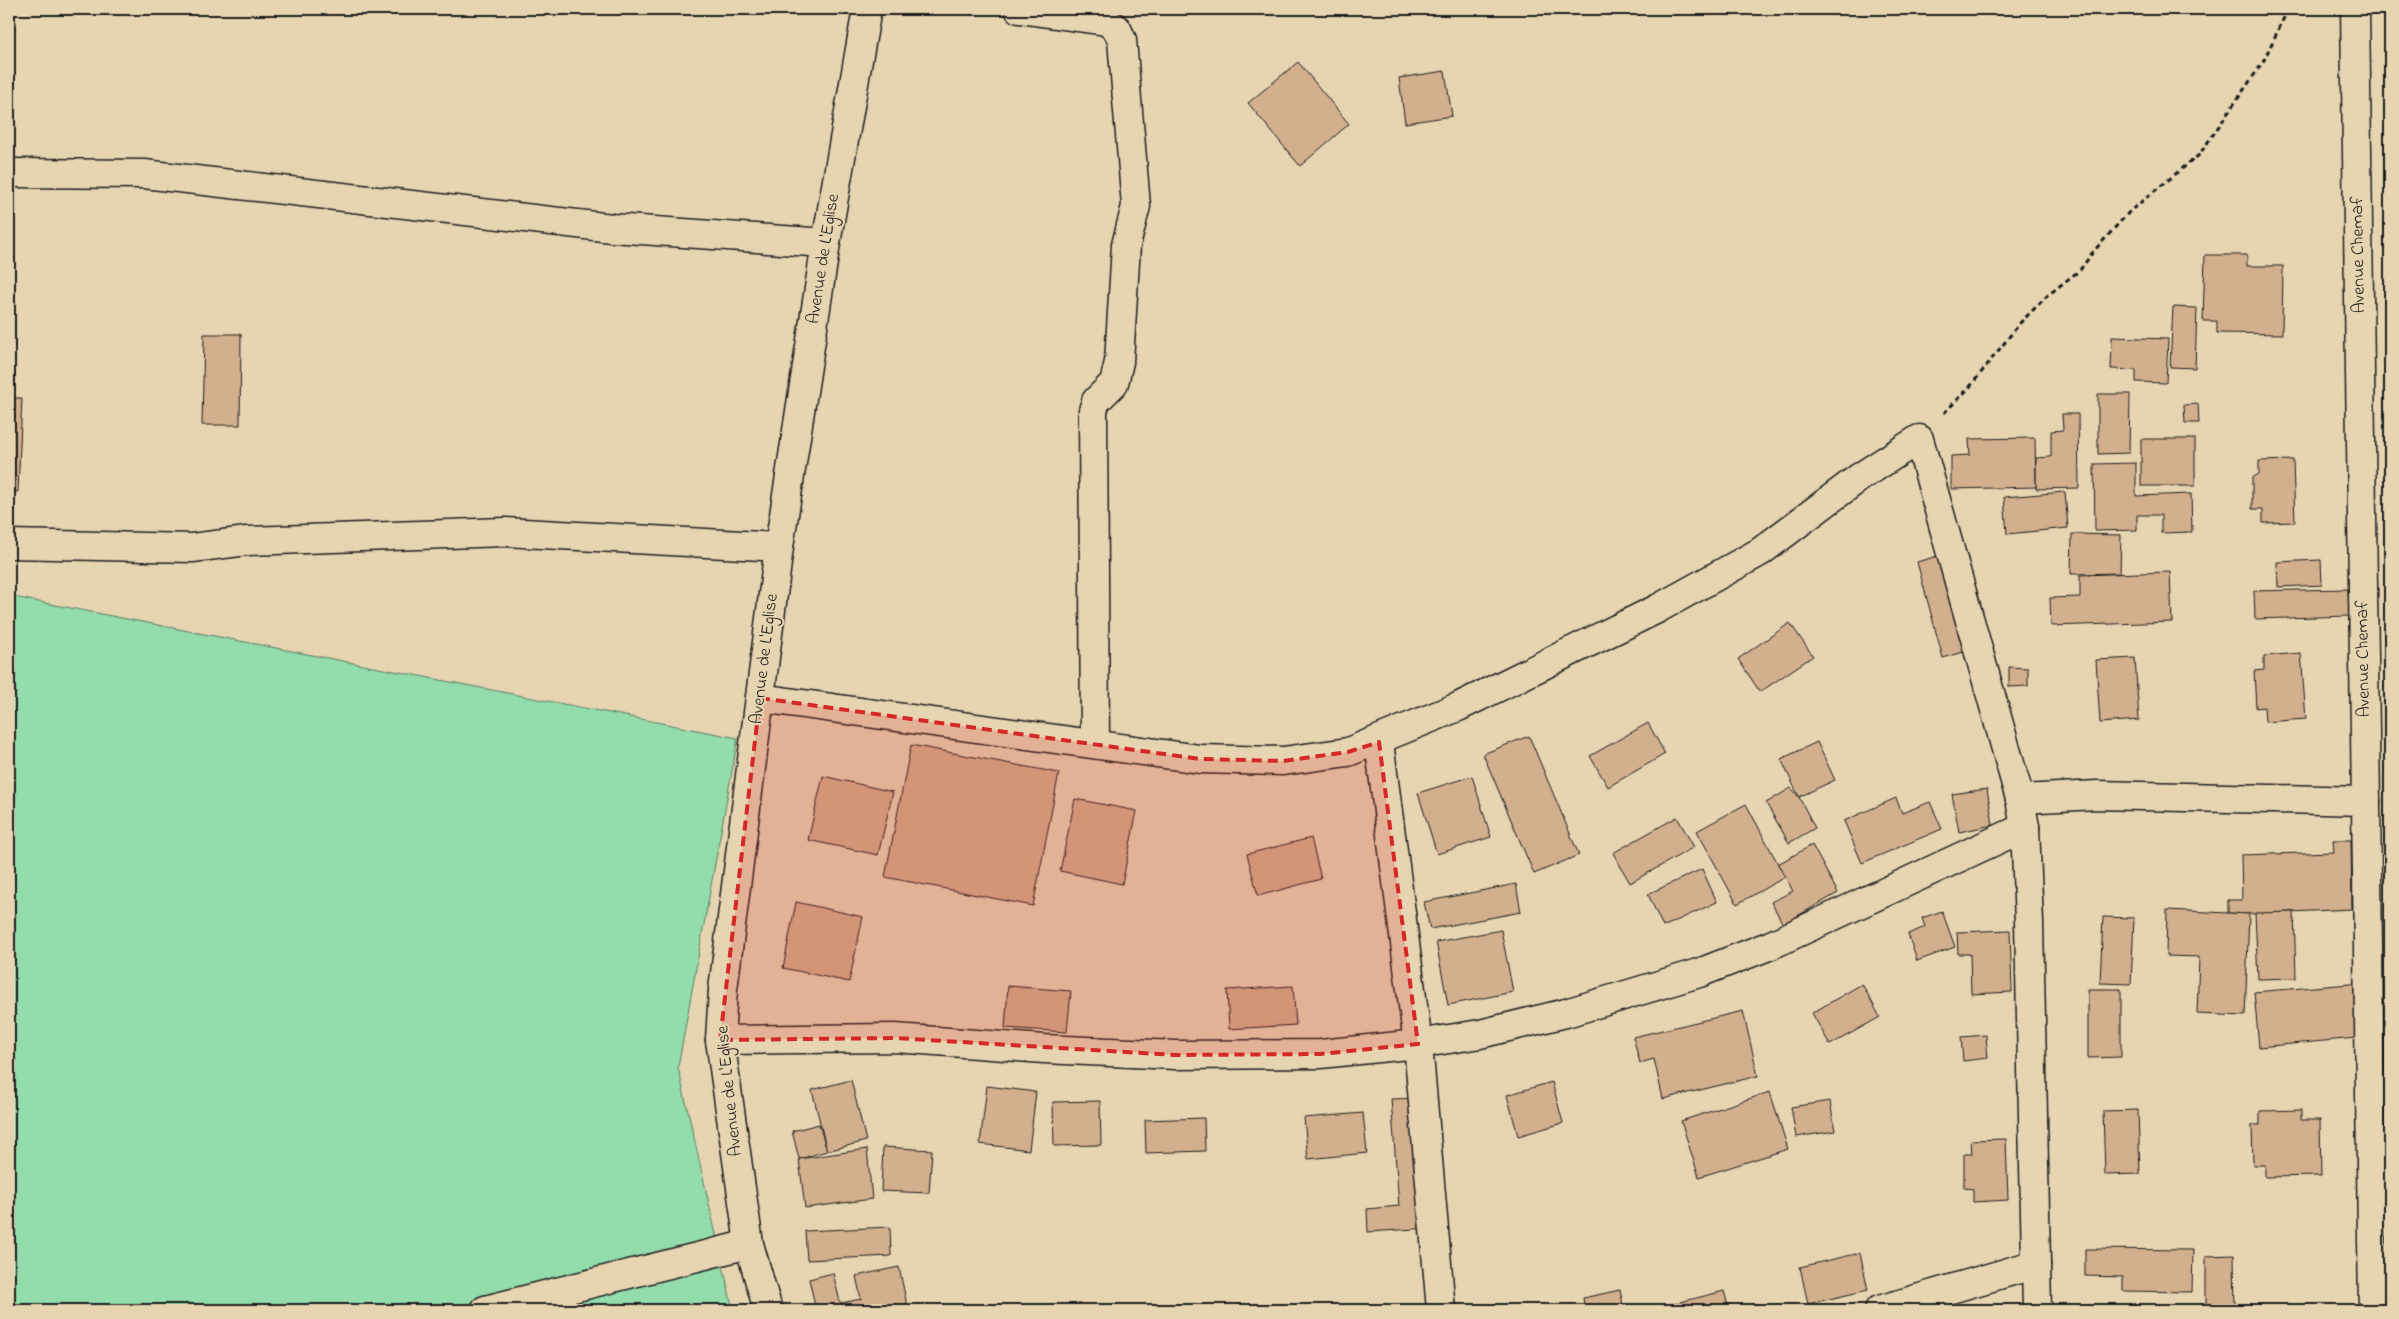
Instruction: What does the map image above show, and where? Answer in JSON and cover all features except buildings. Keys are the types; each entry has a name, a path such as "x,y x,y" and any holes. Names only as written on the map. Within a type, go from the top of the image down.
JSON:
{"street":[{"name":"Avenue de L'Eglise","path":"768,1310 749,1244 720,1040 725,979 779,547 826,243 867,9"},
{"path":"1019,9 1106,21 1117,29 1122,40 1136,206 1126,245 1117,369 1114,383 1096,401 1093,411 1095,744"},
{"name":"Avenue Chemaf","path":"2355,9 2373,1310"},
{"path":"9,173 144,174 612,228 826,243"},
{"path":"760,698 1200,759 1283,761 1348,752 1379,742 1458,707 1658,609 1760,552 1860,477 1919,439 2020,799 2025,827 2029,922 2037,1310"},
{"path":"9,544 192,548 247,541 505,532 779,547"},
{"path":"1379,742 1418,1044 1441,1310"},
{"path":"2020,799 2097,795 2366,801"},
{"path":"720,1040 895,1038 1175,1056 1320,1054 1418,1044 1480,1034 1556,1015 1699,973 1771,945 2025,827"},
{"path":"484,1310 749,1244"},
{"path":"1879,1310 2036,1264"}],"path":[{"path":"1919,439 1968,388 2020,323 2048,295 2080,270 2093,252 2130,211 2199,155 2263,62 2288,9"}],"highlighted area":[{"path":"760,698 1200,759 1283,761 1348,752 1379,742 1418,1044 1320,1054 1175,1055 895,1038 720,1040"}],"green space":[{"path":"9,596 738,738 678,1067 733,1310 9,1310"}]}
